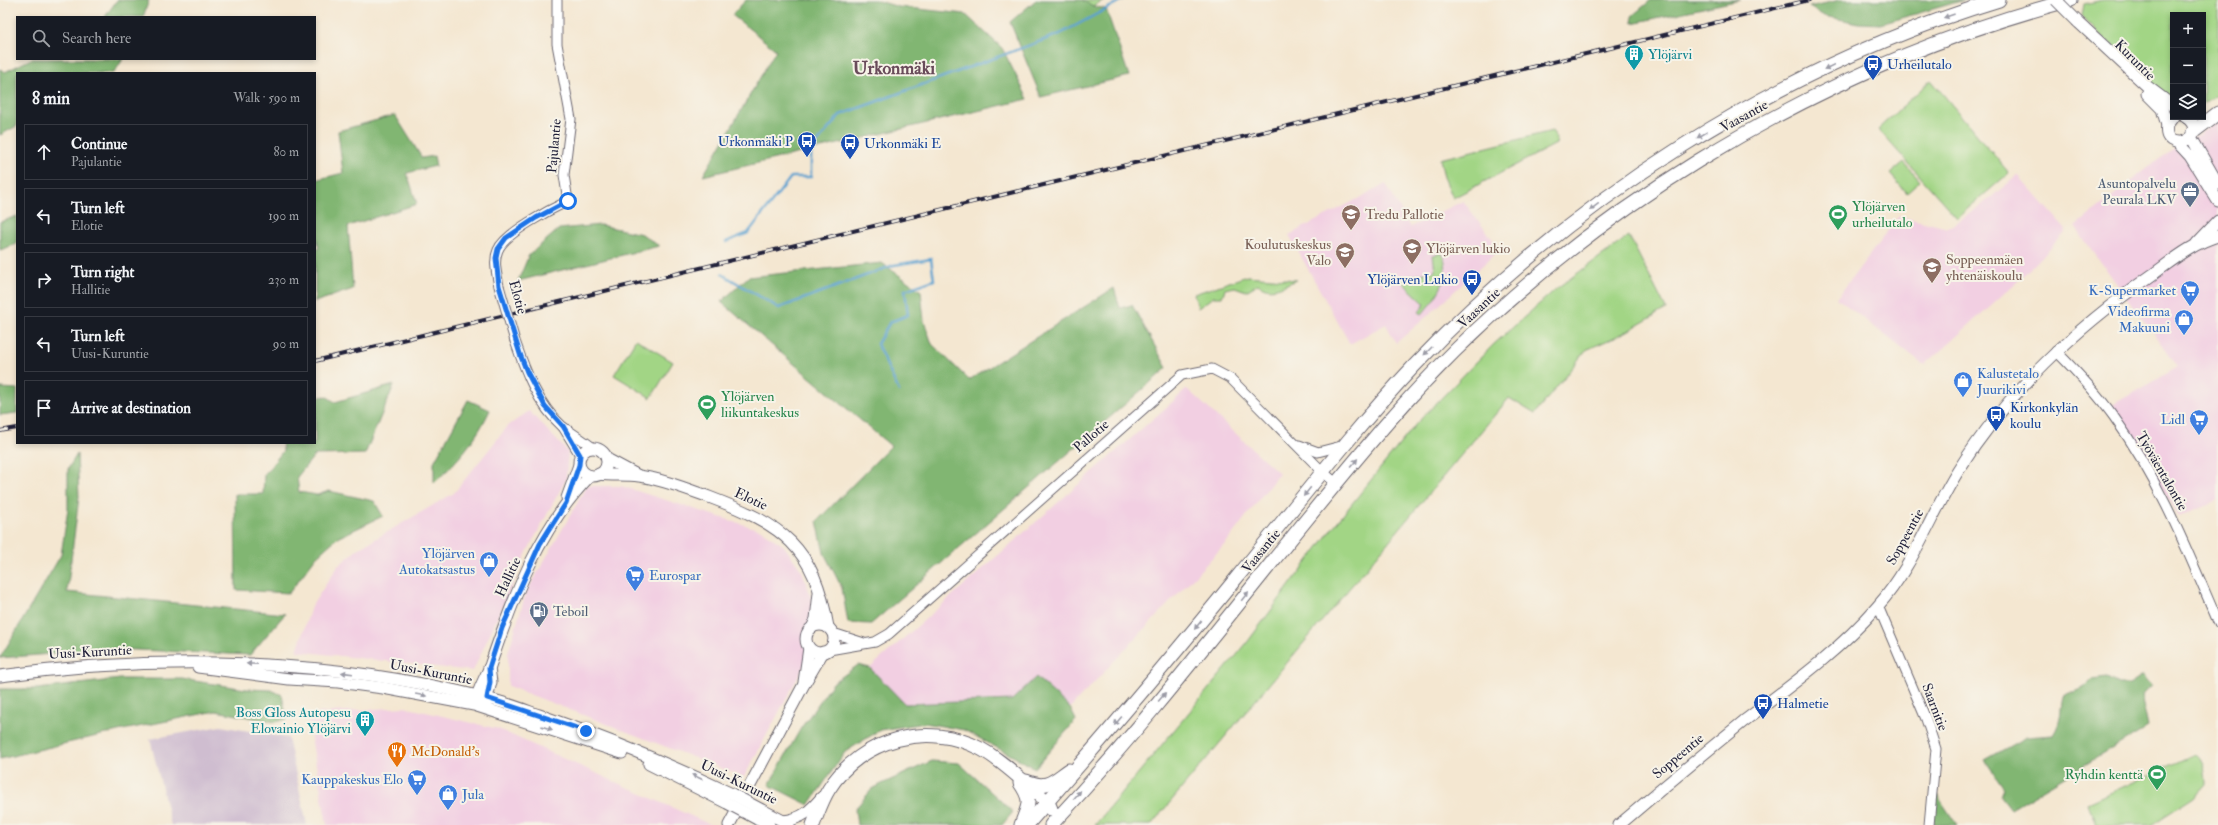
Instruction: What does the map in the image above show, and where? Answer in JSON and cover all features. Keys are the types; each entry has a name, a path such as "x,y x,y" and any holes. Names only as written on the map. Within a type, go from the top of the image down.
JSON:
{"highway":[{"name":"Vaasantie","path":"1027,825 1171,659 1345,445 1415,365 1477,304 1556,236 1640,174 1721,123 1814,74 1921,26 1999,0"},
{"name":"Vaasantie","path":"1051,825 1182,673 1388,422 1471,338 1519,294 1569,252 1657,188 1743,135 1868,70 1946,40 2071,0"},
{"path":"2206,111 2218,104"},
{"path":"2192,134 2218,113"},
{"path":"813,825 828,790 848,766 866,753 889,741 918,736 945,736 970,744 994,758 1048,802 1052,812 1051,825"},
{"path":"1017,778 1035,785 1047,785 1088,756"},
{"path":"1017,778 1026,793 1029,804 1021,825"}],"main road":[{"name":"Kuruntie","path":"2056,0 2092,37 2148,87 2170,104"},
{"name":"Kuruntie","path":"2092,37 2105,54 2156,102 2170,121 2168,136 2177,142"},
{"path":"2189,120 2192,124 2192,134 2218,184"},
{"path":"2177,142 2185,142 2192,134"},
{"path":"2177,142 2190,156 2218,201"},
{"name":"Soppeentie","path":"1619,825 1831,651 1878,606 1896,583 1912,557 1947,489 1979,438 2018,391 2056,351 2121,297 2195,245 2218,221"},
{"name":"Soppeentie","path":"2195,245 2218,236"},
{"path":"592,448 600,449 607,459 606,468 595,475 582,470 580,460 585,450 592,448"},
{"name":"Elotie","path":"607,459 638,476 719,501 751,514 777,529 791,541 812,571 825,606 831,630"},
{"name":"Hallitie","path":"566,503 580,460"},
{"name":"Hallitie","path":"480,702 490,682 489,668 502,628 521,583 540,544 566,503 595,475"},
{"name":"Elotie","path":"595,475 638,476"},
{"name":"Elotie","path":"813,626 816,619 819,592"},
{"path":"729,825 803,686 834,641 831,630 820,624 813,626 806,635 809,648 803,686"},
{"path":"809,648 817,653 826,651"},
{"name":"Uusi-Kuruntie","path":"0,676 84,667 204,662 256,664 334,671 386,678 480,702 622,745 760,814 788,823"},
{"path":"788,823 806,815 828,790"},
{"name":"Uusi-Kuruntie","path":"760,814 769,825"}],"street":[{"name":"Pajulantie","path":"496,258 498,249 506,238 536,218 568,201 564,175 571,119 555,29 557,0"},
{"name":"Elotie","path":"496,258 499,286 515,340 535,390 545,406 563,426 592,448"},
{"name":"Työväentalontie","path":"2056,351 2105,405 2128,438 2176,523 2218,622"},
{"name":"Pallotie","path":"826,651 875,642 889,634 1182,375 1212,369 1231,379 1323,472 1337,484"},
{"name":"Elotie","path":"563,426 580,460"},
{"path":"1295,444 1318,452 1345,445"},
{"name":"Saarnitie","path":"1878,606 1926,719 1936,749 1929,825"},
{"path":"831,630 864,644"}],"shaded area":[{"path":"2218,122 2218,500 2178,516 2112,405 2178,367 2075,227 2153,163"},
{"name":"Soppeenmäen yhtenäiskoulu","path":"2018,175 2066,229 2065,233 2031,269 1926,364 1922,364 1837,298 1899,216 1948,228 1978,208"},
{"name":"Ylöjärven lukio","path":"1386,184 1410,227 1463,201 1500,249 1396,343 1386,324 1350,344 1289,235"},
{"path":"1187,389 1279,473 1226,543 1070,708 1036,677 1012,700 904,704 870,668"},
{"path":"529,411 568,452 566,479 528,550 473,671 297,651 311,607 338,566 358,549 454,493 508,426"},
{"path":"587,486 621,486 761,530 784,546 802,571 812,600 815,623 811,646 805,664 744,777 508,686 508,653 526,593"},
{"path":"404,707 498,729 711,825 327,825 308,721 318,713"},
{"path":"221,726 288,738 307,825 171,825 150,739"}],"green space":[{"path":"117,0 149,0 143,16 106,16"},
{"path":"746,0 875,0 899,7 965,14 1002,48 1028,99 703,176 776,50 732,15"},
{"path":"1036,0 1082,0 1093,6 1106,9 1129,76 1041,97 1010,22"},
{"path":"1082,0 1104,0 1093,6"},
{"path":"1651,0 1740,0 1633,23 1632,16"},
{"path":"1840,0 1964,0 1881,24 1858,23 1824,16 1809,7"},
{"path":"2103,0 2218,0 2218,94 2206,102 2206,12 2170,12 2170,96 2150,84 2082,16 2084,4"},
{"path":"29,60 122,60 115,72 16,72 16,127 0,135 0,69 5,72"},
{"path":"1931,80 2009,173 1957,218 1878,129"},
{"path":"395,115 422,158 434,156 436,166 407,173 417,204 348,226 353,289 316,302 316,250 319,248 316,236 316,180 343,173 338,131"},
{"path":"1552,131 1557,138 1556,144 1453,198 1444,177 1440,159"},
{"path":"1904,162 1920,181 1907,193 1890,174"},
{"path":"16,216 16,244 0,250 0,222"},
{"path":"600,225 642,234 659,246 518,281 529,255 559,229"},
{"path":"1629,236 1666,309 1624,333 1586,350 1535,414 1509,398 1151,825 1095,825 1246,644 1334,526 1416,424 1493,345 1557,288"},
{"path":"1442,253 1446,270 1442,286 1422,314 1419,312 1425,304 1401,281 1402,278 1435,271 1433,255"},
{"path":"882,263 921,291 924,321 932,344 969,380 1114,288 1120,308 1132,305 1167,368 871,624 848,623 842,588 824,553 817,521 891,446 721,302 748,277"},
{"path":"1247,276 1296,280 1281,287 1272,289 1258,284 1246,291 1235,287 1225,289 1222,297 1213,297 1198,308 1194,294"},
{"path":"636,339 673,362 651,398 614,375"},
{"path":"394,385 365,454 315,455 297,477 299,492 317,495 329,491 374,501 383,516 337,538 316,557 289,593 236,590 235,494 263,494 264,475 283,451 282,444 316,444 316,398 326,396 335,402"},
{"path":"0,388 16,389 16,413 0,415"},
{"path":"468,400 490,410 479,431 466,450 434,483 434,462"},
{"path":"77,454 79,497 67,592 285,614 250,655 115,649 0,658 61,555 68,509 68,469"},
{"path":"858,665 870,668 905,704 1012,700 1036,677 1070,708 1076,720 1035,768 964,730 925,723 880,730 845,752 809,805 769,785 801,728 833,683"},
{"path":"2143,675 2152,686 2141,695 2148,727 2011,809 2001,796 2004,788 1985,760 2026,737 2053,735 2060,720 2063,696 2087,685 2092,680 2107,678 2118,684 2129,684"},
{"path":"120,679 182,679 246,689 271,690 282,695 287,719 275,722 216,711 118,731 0,759 0,689 38,689"},
{"name":"Ryhdin kenttä","path":"2195,754 2201,760 2204,768 2206,784 2194,797 2151,825 2096,825 2088,803"},
{"path":"932,761 959,763 1013,812 1002,825 857,825 855,809 873,788"},
{"path":"1933,789 1957,825 1933,825"}],"waterway":[{"path":"726,242 748,233 791,177 811,177 811,150 840,115 1060,34 1123,0"},
{"path":"722,274 779,308 894,265 931,259 934,280 905,290 908,315 890,322 877,344 899,391"}],"railway":[{"path":"316,361 1809,0"},
{"path":"0,431 16,428"}],"place":[{"name":"Ylöjärvi","path":"1634,71"},
{"name":"Urheilutalo","path":"1873,81"},
{"name":"Urkonmäki P","path":"807,158"},
{"name":"Urkonmäki E","path":"850,160"},
{"name":"Asuntopalvelu Peurala LKV","path":"2190,208"},
{"name":"Tredu Pallotie","path":"1351,231"},
{"name":"Ylöjärven urheilutalo","path":"1838,231"},
{"name":"Ylöjärven lukio","path":"1412,265"},
{"name":"Koulutuskeskus Valo","path":"1345,269"},
{"name":"Soppeenmäen yhtenäiskoulu","path":"1932,284"},
{"name":"Ylöjärven Lukio","path":"1472,296"},
{"name":"K-Supermarket","path":"2190,307"},
{"name":"Videofirma Makuuni","path":"2184,336"},
{"name":"Kalustetalo Juurikivi","path":"1963,398"},
{"name":"Ylöjärven liikuntakeskus","path":"707,421"},
{"name":"Kirkonkylän koulu","path":"1996,432"},
{"name":"Lidl","path":"2199,436"},
{"name":"Ylöjärven Autokatsastus","path":"489,578"},
{"name":"Eurospar","path":"635,592"},
{"name":"Teboil","path":"539,628"},
{"name":"Halmetie","path":"1763,720"},
{"name":"Boss Gloss Autopesu Elovainio Ylöjärvi","path":"365,737"},
{"name":"McDonald's","path":"397,768"},
{"name":"Ryhdin kenttä","path":"2157,791"},
{"name":"Kauppakeskus Elo","path":"417,796"},
{"name":"Jula","path":"448,811"}],"district":[{"name":"Urkonmäki","path":"894,68"}],"route":[{"path":"568,201 536,218 506,238 498,249 496,258 499,286 515,340 527,372 535,390 545,406 563,426 580,457 579,465 572,481 566,503 540,544 521,583 502,628 489,668 490,682 487,698 586,731"}]}
